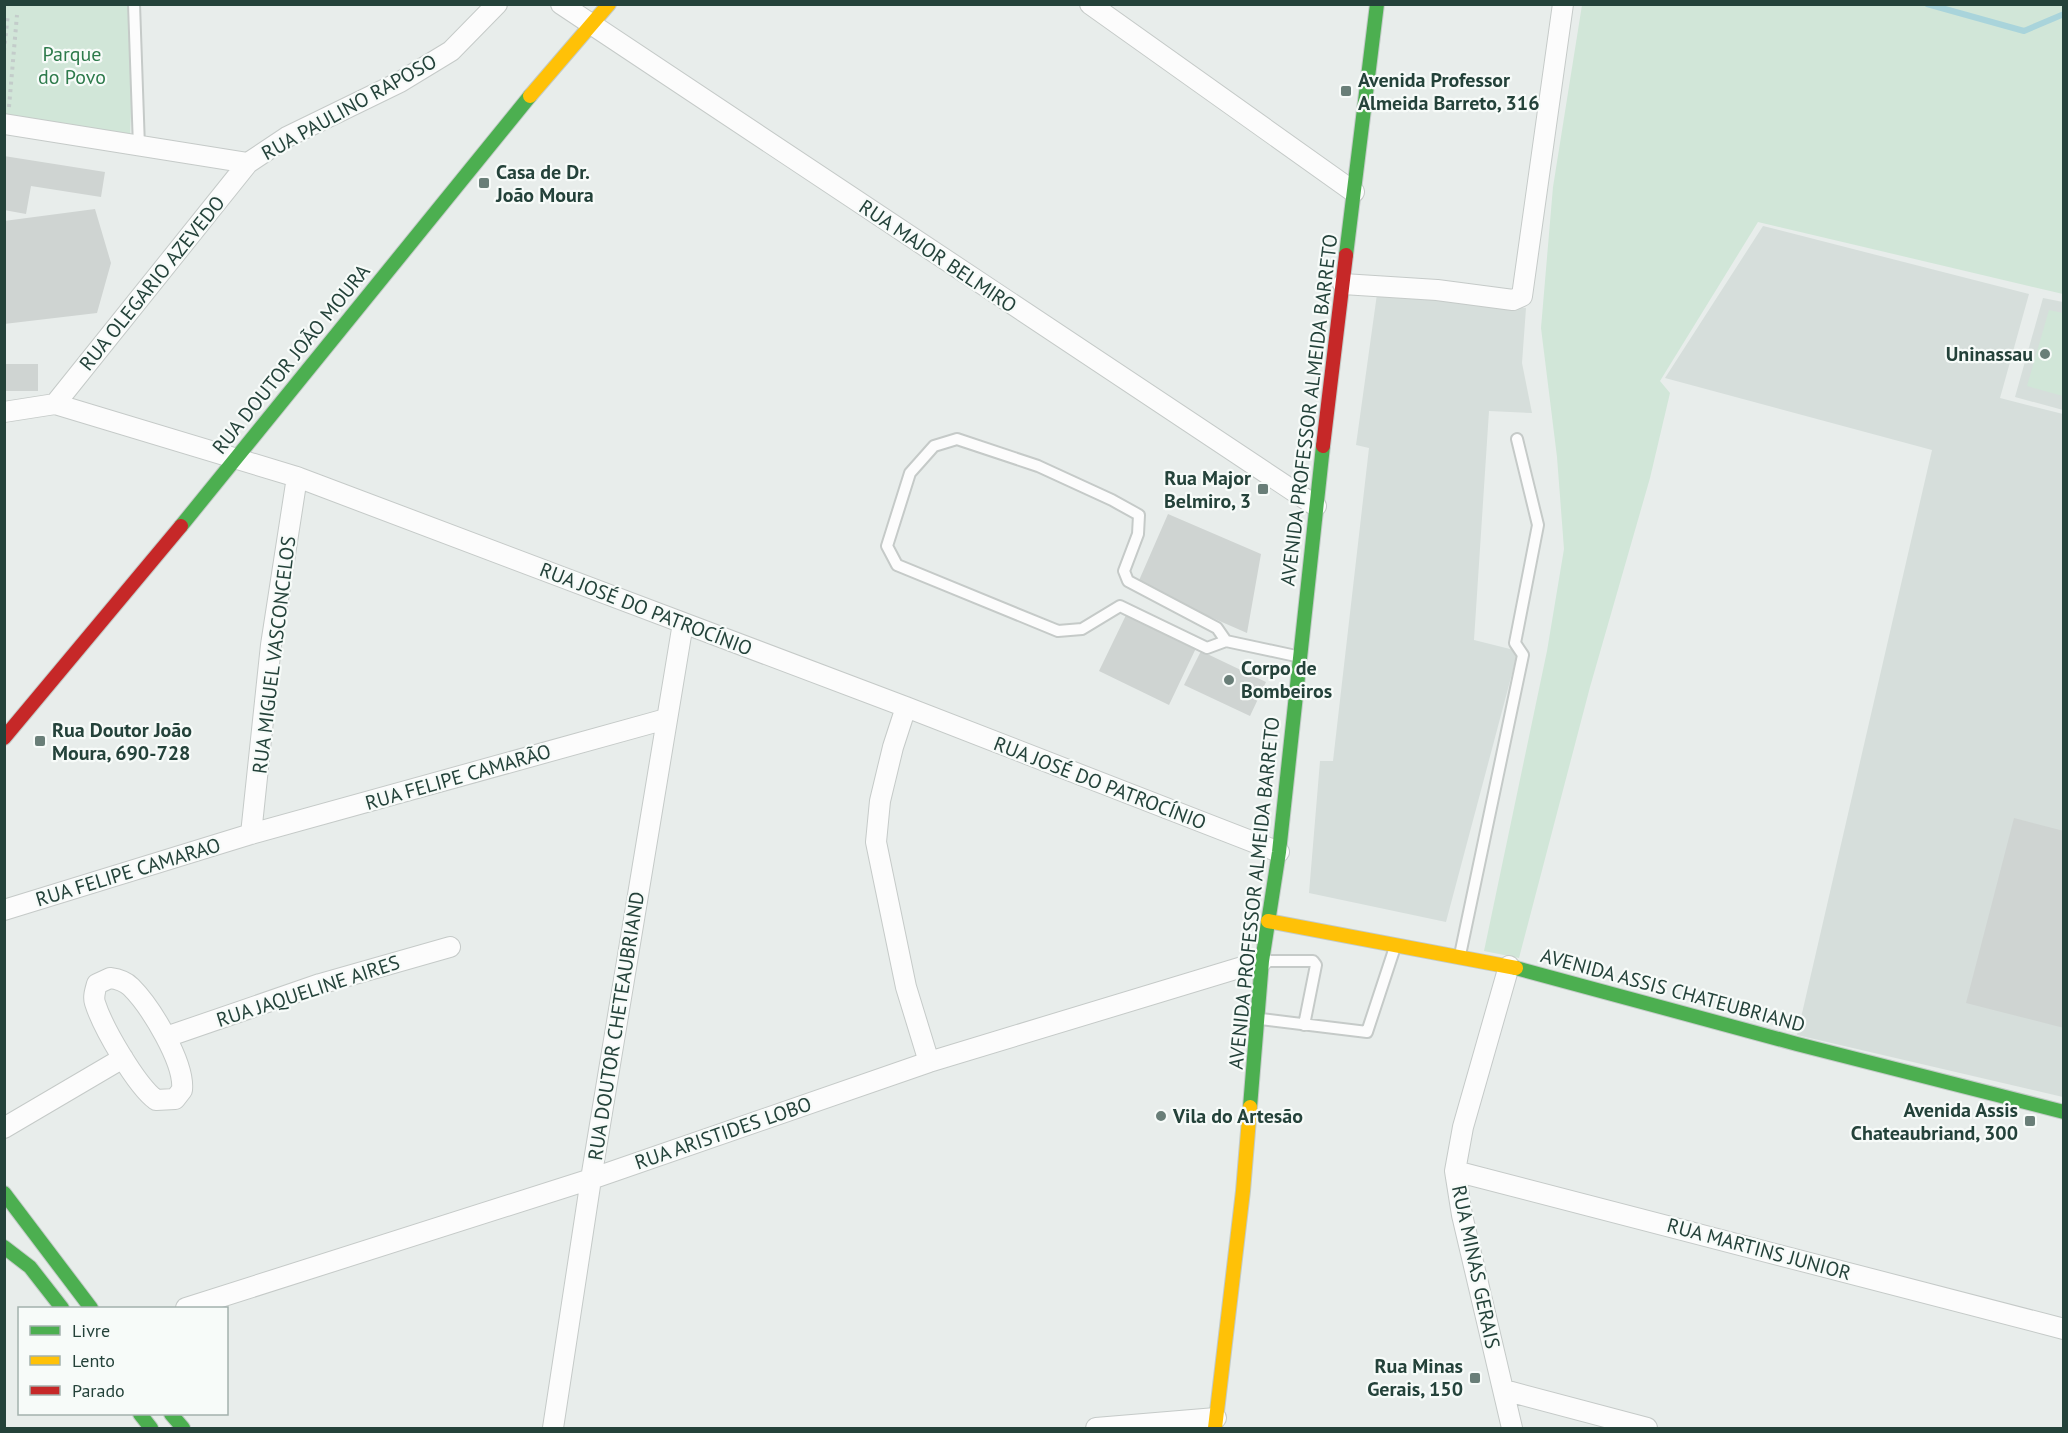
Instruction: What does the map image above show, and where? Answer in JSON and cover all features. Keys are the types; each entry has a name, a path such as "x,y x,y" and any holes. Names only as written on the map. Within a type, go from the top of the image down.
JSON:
{"main road":[{"name":"RUA DOUTOR JOÃO MOURA","path":"4,738 236,460 496,135 609,4"},
{"name":"AVENIDA PROFESSOR ALMEIDA BARRETO","path":"1215,1423 1243,1191 1262,961 1279,852 1316,506 1377,4"},
{"name":"AVENIDA ASSIS CHATEUBRIAND","path":"1268,921 1460,955 1509,966 1797,1044 2064,1112"},
{"path":"4,1193 90,1307"},
{"path":"4,1247 30,1267 61,1307"},
{"path":"141,1415 151,1428"},
{"path":"173,1415 183,1428"}],"street":[{"name":"RUA PAULINO RAPOSO","path":"4,124 248,163 288,137 400,82 451,51 497,4"},
{"name":"RUA MAJOR BELMIRO","path":"561,4 1316,506"},
{"path":"1090,4 1354,192"},
{"path":"1343,284 1437,290 1514,300 1522,296 1563,4"},
{"name":"RUA OLEGARIO AZEVEDO","path":"55,404 248,163"},
{"name":"RUA JOSÉ DO PATROCÍNIO","path":"4,412 55,404 297,477 906,707 1279,852"},
{"name":"RUA MIGUEL VASCONCELOS","path":"251,834 272,645 297,477"},
{"name":"RUA DOUTOR CHETEAUBRIAND","path":"553,1428 591,1179 683,623"},
{"path":"906,707 893,747 880,801 876,842 906,987 929,1062"},
{"name":"RUA FELIPE CAMARÃO","path":"251,834 666,719"},
{"name":"RUA FELIPE CAMARAO","path":"4,910 251,834"},
{"name":"RUA JAQUELINE AIRES","path":"166,1037 320,984 450,948"},
{"name":"RUA ARISTIDES LOBO","path":"189,1307 591,1179 929,1062 1262,961"},
{"name":"RUA MINAS GERAIS","path":"1509,966 1464,1127 1455,1171 1462,1215 1512,1428"},
{"path":"103,980 121,980 132,987 166,1037 181,1069 182,1090 175,1099 156,1100 147,1093 123,1058 95,1003 97,984 103,980"},
{"path":"4,1128 123,1058"},
{"name":"RUA MARTINS JUNIOR","path":"1455,1171 2064,1329"},
{"path":"1504,1390 1647,1428"},
{"path":"1096,1428 1215,1423"}],"lane":[{"path":"134,4 139,147"},
{"path":"1226,641 1217,628 1128,581 1125,571 1138,534 1138,515 1112,500 1038,466 957,439 934,446 910,473 888,546 897,565 1058,631 1082,629 1120,606 1207,648 1226,641 1299,657"},
{"path":"1460,955 1523,655 1515,643 1538,525 1517,439"},
{"path":"1257,1018 1367,1032 1396,944"},
{"path":"1262,961 1313,961 1316,965 1304,1025"}],"path":[{"path":"4,51 8,14"},
{"path":"9,104 17,15"}],"shaded area":[{"path":"1763,226 2029,294 2000,398 2063,414 2063,1097 1797,1035 1932,450 1665,378"},
{"path":"1377,294 1526,308 1522,363 1532,413 1489,411 1474,640 1518,651 1446,922 1309,893 1320,761 1333,761 1369,448 1356,445"},
{"name":"Uninassau","path":"2043,298 2063,302 2063,410 2015,397"}],"green space":[{"name":"Parque do Povo","path":"4,5 135,5 130,138 5,115"},
{"path":"1582,5 2063,5 2063,294 1758,222 1660,381 1670,393 1650,478 1590,687 1519,958 1484,951 1547,651 1564,549 1557,457 1541,328 1553,187"},
{"path":"2049,310 2063,313 2063,396 2027,386"}],"building":[{"path":"4,156 105,172 101,197 31,186 26,214 4,210"},
{"path":"95,209 111,263 97,313 4,324 4,221"},
{"path":"4,364 38,364 38,391 4,391"},
{"path":"1168,514 1261,554 1247,633 1137,585"},
{"path":"1127,613 1197,646 1169,705 1099,671"},
{"path":"1201,651 1266,682 1250,716 1184,685"},
{"path":"2014,818 2064,831 2064,1028 1966,1003"}],"waterway":[{"path":"1927,4 2024,31 2064,14"}],"traffic: fast":[{"path":"1346,255 1377,4"},
{"path":"181,526 530,96"},
{"path":"1250,1107 1262,961 1279,852 1323,446"},
{"path":"1516,968 1797,1044 2064,1112"},
{"path":"4,1193 90,1307"},
{"path":"4,1247 30,1267 61,1307"},
{"path":"141,1415 151,1428"},
{"path":"172,1415 183,1428"}],"traffic: slow":[{"path":"530,96 609,4"},
{"path":"1268,921 1516,968"},
{"path":"1215,1428 1243,1191 1250,1107"}],"traffic: jam":[{"path":"1323,446 1346,255"},
{"path":"4,738 181,526"}],"place":[{"name":"Avenida Professor Almeida Barreto, 316","path":"1346,91"},
{"name":"Casa de Dr. João Moura","path":"484,183"},
{"name":"Uninassau","path":"2045,354"},
{"name":"Rua Major Belmiro, 3","path":"1263,489"},
{"name":"Corpo de Bombeiros","path":"1229,680"},
{"name":"Rua Doutor João Moura, 690-728","path":"40,741"},
{"name":"Vila do Artesão","path":"1161,1116"},
{"name":"Avenida Assis Chateaubriand, 300","path":"2030,1121"},
{"name":"Rua Minas Gerais, 150","path":"1475,1378"}]}
